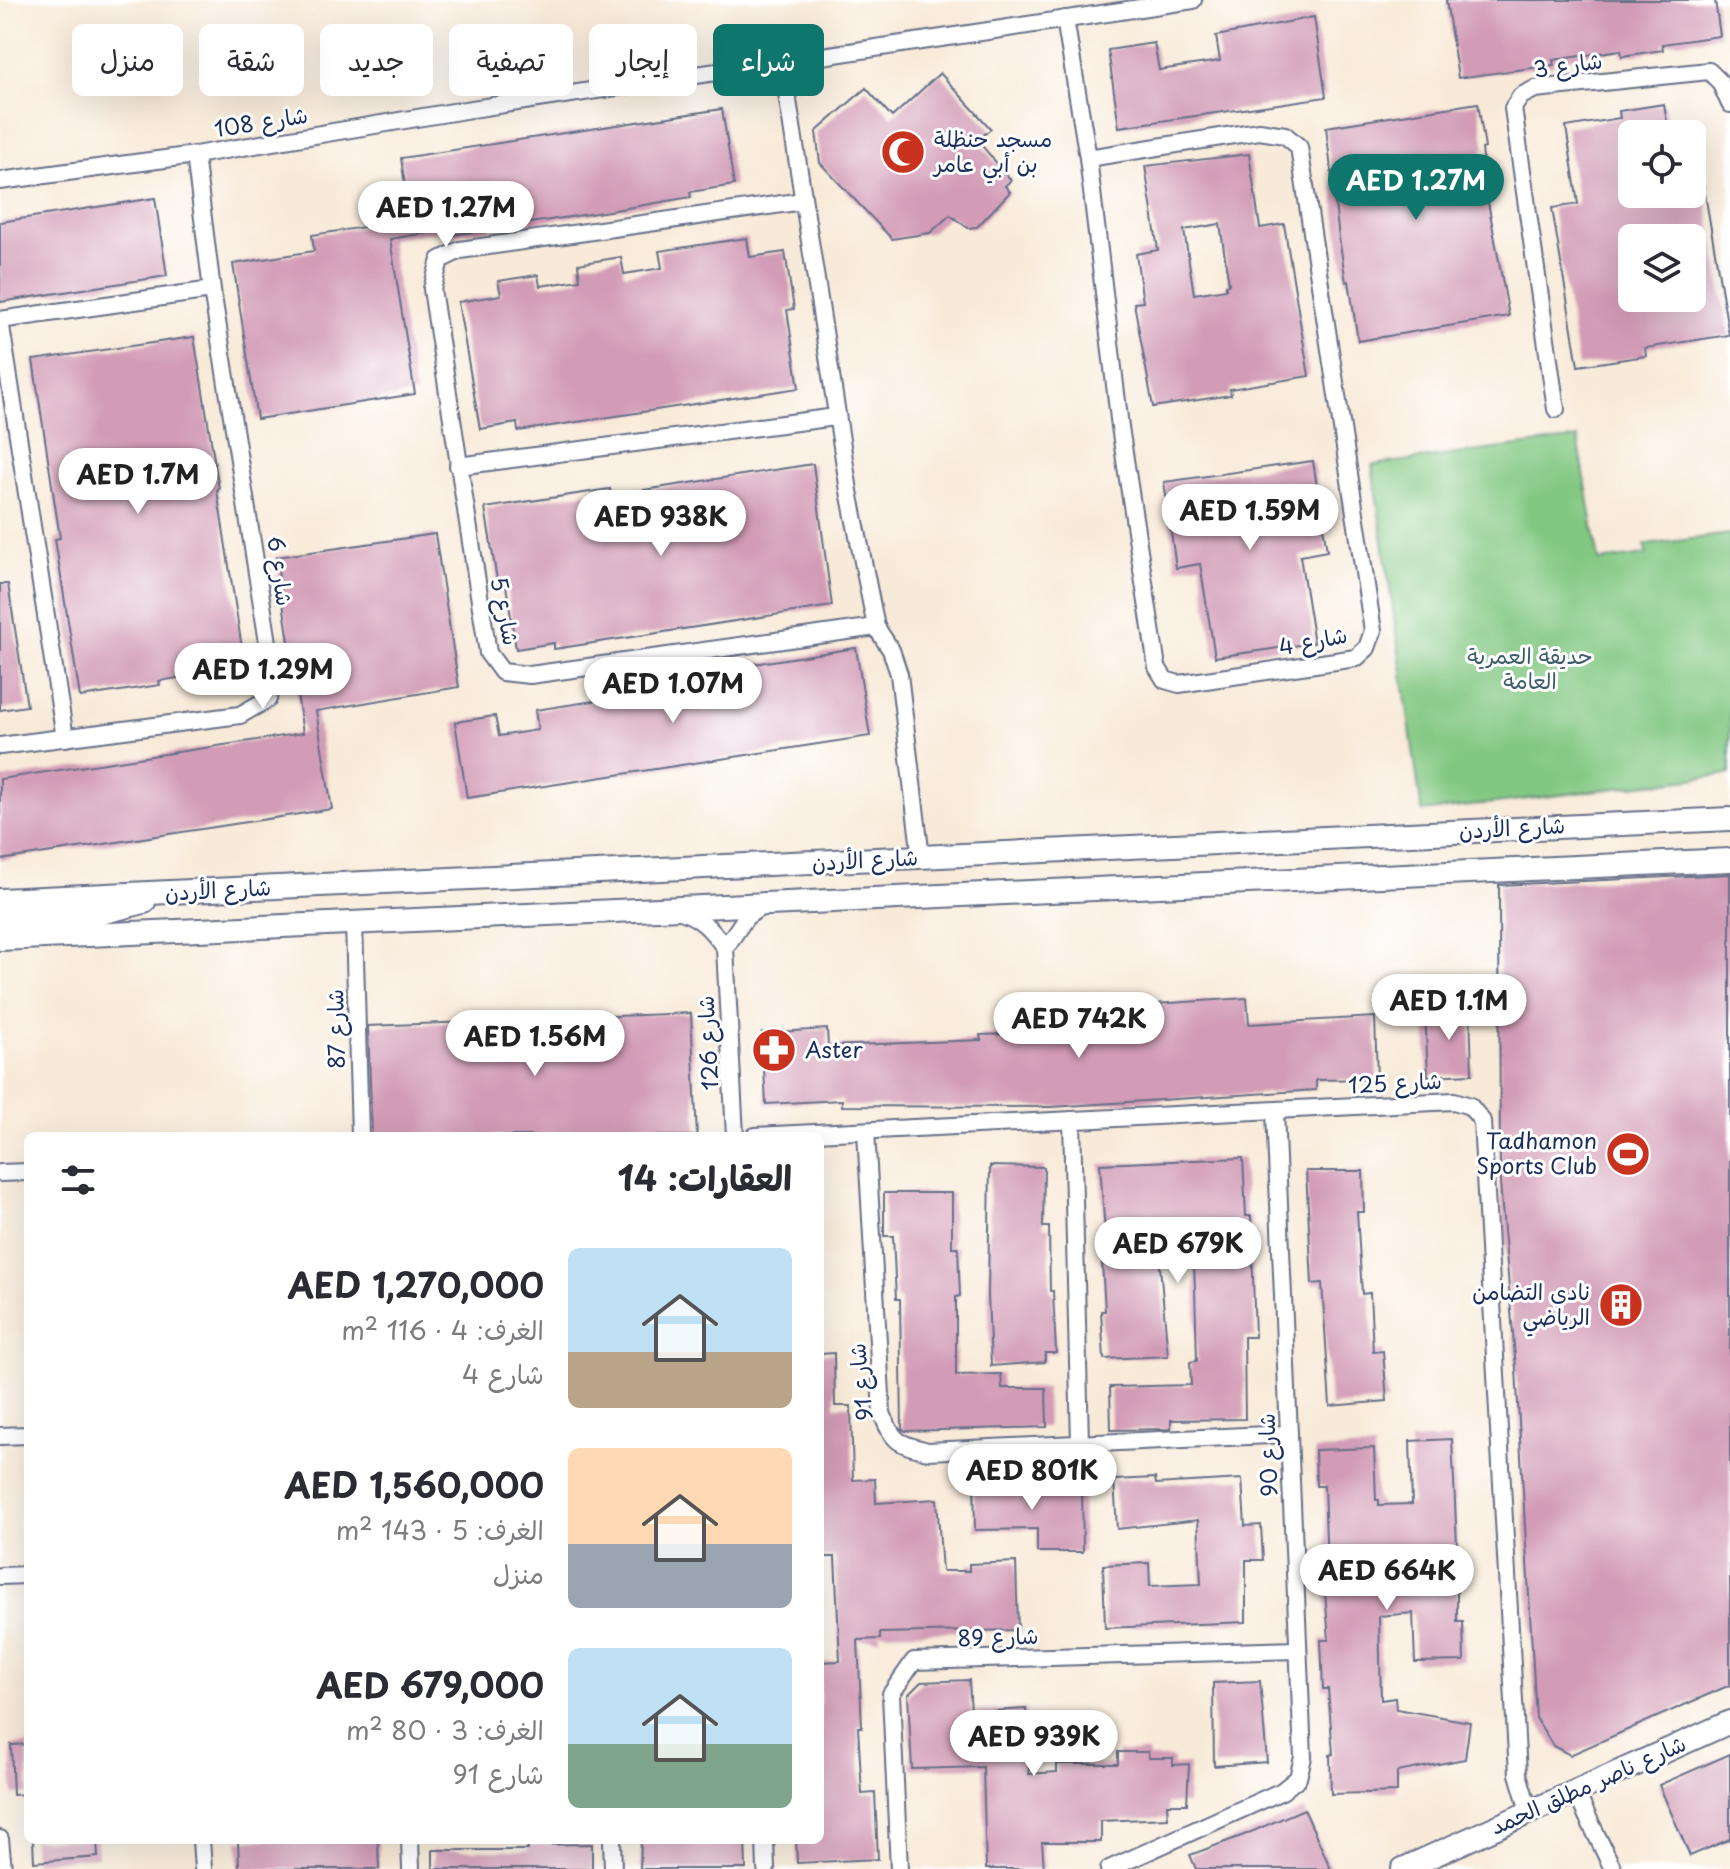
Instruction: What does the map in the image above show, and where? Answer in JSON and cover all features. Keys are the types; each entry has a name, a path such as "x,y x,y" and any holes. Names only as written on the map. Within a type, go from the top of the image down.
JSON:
{"main road":[{"name":"شارع الأردن","path":"0,900 1730,819"},
{"path":"1325,836 1337,841 1344,858 1340,869 1330,877"},
{"name":"شارع الأردن","path":"0,939 1730,860"},
{"path":"0,920 110,912 163,893"},
{"name":"شارع ناصر مطلق الحمد","path":"1403,1869 1730,1722"}],"street":[{"name":"شارع 108","path":"824,56 1065,19 1098,7 1193,0"},
{"name":"شارع 4","path":"1065,19 1088,158 1120,427 1157,667 1165,680 1179,684 1356,658 1367,648 1373,631 1299,147 1285,135 1259,131 1088,158"},
{"name":"شارع 3","path":"1556,409 1513,108 1521,96 1535,89 1709,71 1720,82 1730,104"},
{"name":"شارع 108","path":"0,181 195,155 713,73"},
{"path":"787,96 836,417 876,627 891,650 899,674 921,858"},
{"name":"شارع 6","path":"0,746 240,715 268,699 273,674 212,290 195,155"},
{"name":"شارع 5","path":"803,201 460,250 440,260 432,289 488,653 502,672 530,675 876,627"},
{"path":"65,738 0,320 212,290"},
{"path":"458,466 836,417"},
{"path":"674,909 696,916 711,928 725,948 746,917 766,903"},
{"name":"شارع 87","path":"354,922 360,1132"},
{"name":"شارع 126","path":"725,948 735,1132"},
{"name":"شارع 125","path":"824,1133 1454,1101 1470,1106 1482,1121 1518,1774 1529,1811"},
{"name":"شارع 90","path":"1109,1869 1282,1791 1298,1778 1303,1757 1275,1112"},
{"path":"1072,1120 1080,1443"},
{"name":"شارع 91","path":"866,1131 882,1413 888,1431 899,1444 928,1451 1289,1434"},
{"path":"0,1173 24,1172"},
{"path":"0,1436 24,1435"},
{"path":"0,1576 24,1575"},
{"name":"شارع 89","path":"899,1869 891,1694 914,1661 1298,1650"},
{"path":"1575,1791 1613,1869"},
{"path":"0,1839 3,1869"},
{"path":"201,1844 203,1869"},
{"path":"410,1844 411,1869"},
{"path":"612,1844 613,1869"},
{"path":"765,1844 766,1869"}],"green space":[{"name":"حديقة العمرية العامة","path":"1578,438 1599,561 1646,555 1645,545 1730,534 1730,774 1422,812 1372,465"}],"building":[{"path":"1446,0 1715,0 1720,36 1662,44 1663,50 1622,56 1621,50 1553,60 1554,65 1458,78"},
{"path":"1314,17 1326,97 1119,127 1108,50 1154,43 1159,70 1220,61 1216,36"},
{"name":"مسجد حنظلة بن أبي عامر","path":"940,73 991,129 977,140 1011,180 1005,186 1010,192 977,227 968,228 950,215 930,233 892,239 820,163 816,132 866,88 892,117"},
{"path":"1478,103 1485,148 1482,149 1488,202 1509,316 1358,341 1339,238 1326,127"},
{"path":"1664,104 1667,120 1618,120 1618,208 1706,208 1706,199 1729,335 1645,348 1646,356 1578,366 1552,208 1578,204 1566,127 1620,118 1619,111"},
{"path":"722,109 734,185 690,192 691,197 609,211 530,223 530,219 490,225 490,229 452,235 451,229 390,239 415,394 257,419 233,264 314,251 312,235 410,220 401,158"},
{"path":"1249,154 1260,228 1284,224 1309,376 1230,389 1231,395 1153,407 1134,303 1143,302 1136,254 1158,250 1145,166","holes":["1220,224 1229,284 1226,289 1194,294 1184,230"]},
{"path":"155,198 167,276 0,302 0,222"},
{"path":"747,238 750,257 785,252 794,309 787,310 799,388 518,431 517,423 480,429 458,302 501,295 498,281 538,275 540,286 580,280 578,264 621,257 624,274 662,268 659,251"},
{"path":"194,337 245,667 159,681 160,685 80,697 55,539 60,538 33,360"},
{"path":"1313,461 1327,551 1300,556 1314,643 1215,657 1200,564 1176,568 1164,482"},
{"path":"813,464 832,606 554,649 554,643 516,649 505,579 497,580 485,508 610,489 611,495"},
{"path":"435,534 459,687 316,711 332,809 0,860 0,779 303,733 276,557"},
{"path":"0,584 8,584 27,706 0,710"},
{"path":"856,648 870,736 467,798 455,722 495,716 499,736 538,730 535,710 653,692 651,680"},
{"name":"نادي التضامن الرياضي","path":"1730,874 1730,1685 1570,1755 1553,1746 1536,1718 1516,1369 1500,1183 1499,885"},
{"path":"1247,998 1249,1024 1375,1017 1377,1079 1316,1080 1316,1090 1051,1107 842,1106 842,1100 766,1104 762,1033 827,1029 828,1046 981,1040 980,1035 1046,1033 1045,1011"},
{"path":"1470,1008 1472,1074 1428,1076 1425,1010"},
{"path":"691,1013 697,1132 372,1132 368,1026"},
{"path":"1243,1158 1246,1216 1251,1216 1255,1337 1244,1337 1245,1419 1171,1420 1171,1429 1111,1430 1110,1387 1191,1385 1190,1362 1197,1361 1195,1289 1192,1219 1156,1221 1168,1356 1104,1359 1101,1246 1106,1246 1100,1164"},
{"path":"990,1166 1044,1167 1043,1227 1049,1227 1050,1291 1053,1291 1056,1353 1045,1353 1045,1362 991,1366 988,1295"},
{"path":"1306,1171 1363,1171 1364,1212 1357,1212 1362,1294 1370,1293 1373,1352 1383,1351 1387,1401 1330,1406 1322,1283 1312,1284"},
{"path":"884,1193 952,1193 952,1247 958,1247 960,1296 956,1297 956,1375 1001,1374 1002,1388 1046,1388 1047,1427 902,1429 900,1299 896,1299 893,1236 884,1236"},
{"path":"834,1353 835,1406 851,1406 853,1480 875,1479 876,1503 937,1499 942,1571 969,1571 969,1564 1016,1562 1018,1630 880,1633 880,1639 858,1640 862,1794 875,1793 878,1859 797,1863 796,1844 824,1844 824,1662 840,1661 835,1557 824,1557 824,1354"},
{"path":"1452,1439 1457,1622 1463,1622 1464,1661 1415,1662 1413,1613 1379,1616 1381,1700 1395,1698 1396,1709 1470,1722 1465,1759 1397,1772 1397,1792 1331,1794 1330,1755 1333,1754 1328,1689 1323,1689 1321,1640 1329,1640 1323,1568 1327,1568 1324,1486 1316,1486 1315,1450 1374,1448 1376,1500 1379,1500 1379,1505 1412,1504 1410,1441"},
{"path":"1155,1478 1156,1484 1242,1479 1245,1526 1261,1525 1263,1560 1246,1560 1246,1622 1105,1628 1103,1565 1149,1563 1150,1586 1201,1584 1198,1520 1117,1529 1114,1480"},
{"path":"974,1480 1018,1480 1018,1486 1082,1486 1083,1552 1037,1552 1037,1529 975,1530"},
{"path":"969,1680 971,1712 1026,1709 1029,1774 1057,1772 1057,1764 1118,1764 1118,1752 1148,1752 1149,1758 1173,1758 1173,1765 1189,1764 1187,1804 1167,1804 1168,1818 1101,1821 1101,1842 1042,1842 1044,1869 986,1869 983,1767 912,1769 908,1695 921,1682"},
{"path":"1260,1681 1267,1762 1214,1766 1213,1683"},
{"path":"24,1744 24,1794 13,1795 11,1745"},
{"path":"1730,1754 1730,1839 1690,1856 1659,1785"},
{"path":"1304,1809 1331,1869 1196,1869 1190,1855"},
{"path":"33,1844 97,1844 98,1857 34,1862"},
{"path":"238,1844 378,1844 379,1869 239,1869"},
{"path":"592,1844 592,1869 433,1869 433,1850 528,1850 528,1845"},
{"path":"641,1844 745,1844 746,1869 640,1869"}],"place":[{"name":"مسجد حنظلة بن أبي عامر","path":"903,152"},
{"name":"Aster","path":"774,1050"},
{"name":"Tadhamon Sports Club","path":"1628,1154"},
{"name":"نادي التضامن الرياضي","path":"1621,1305"}]}
